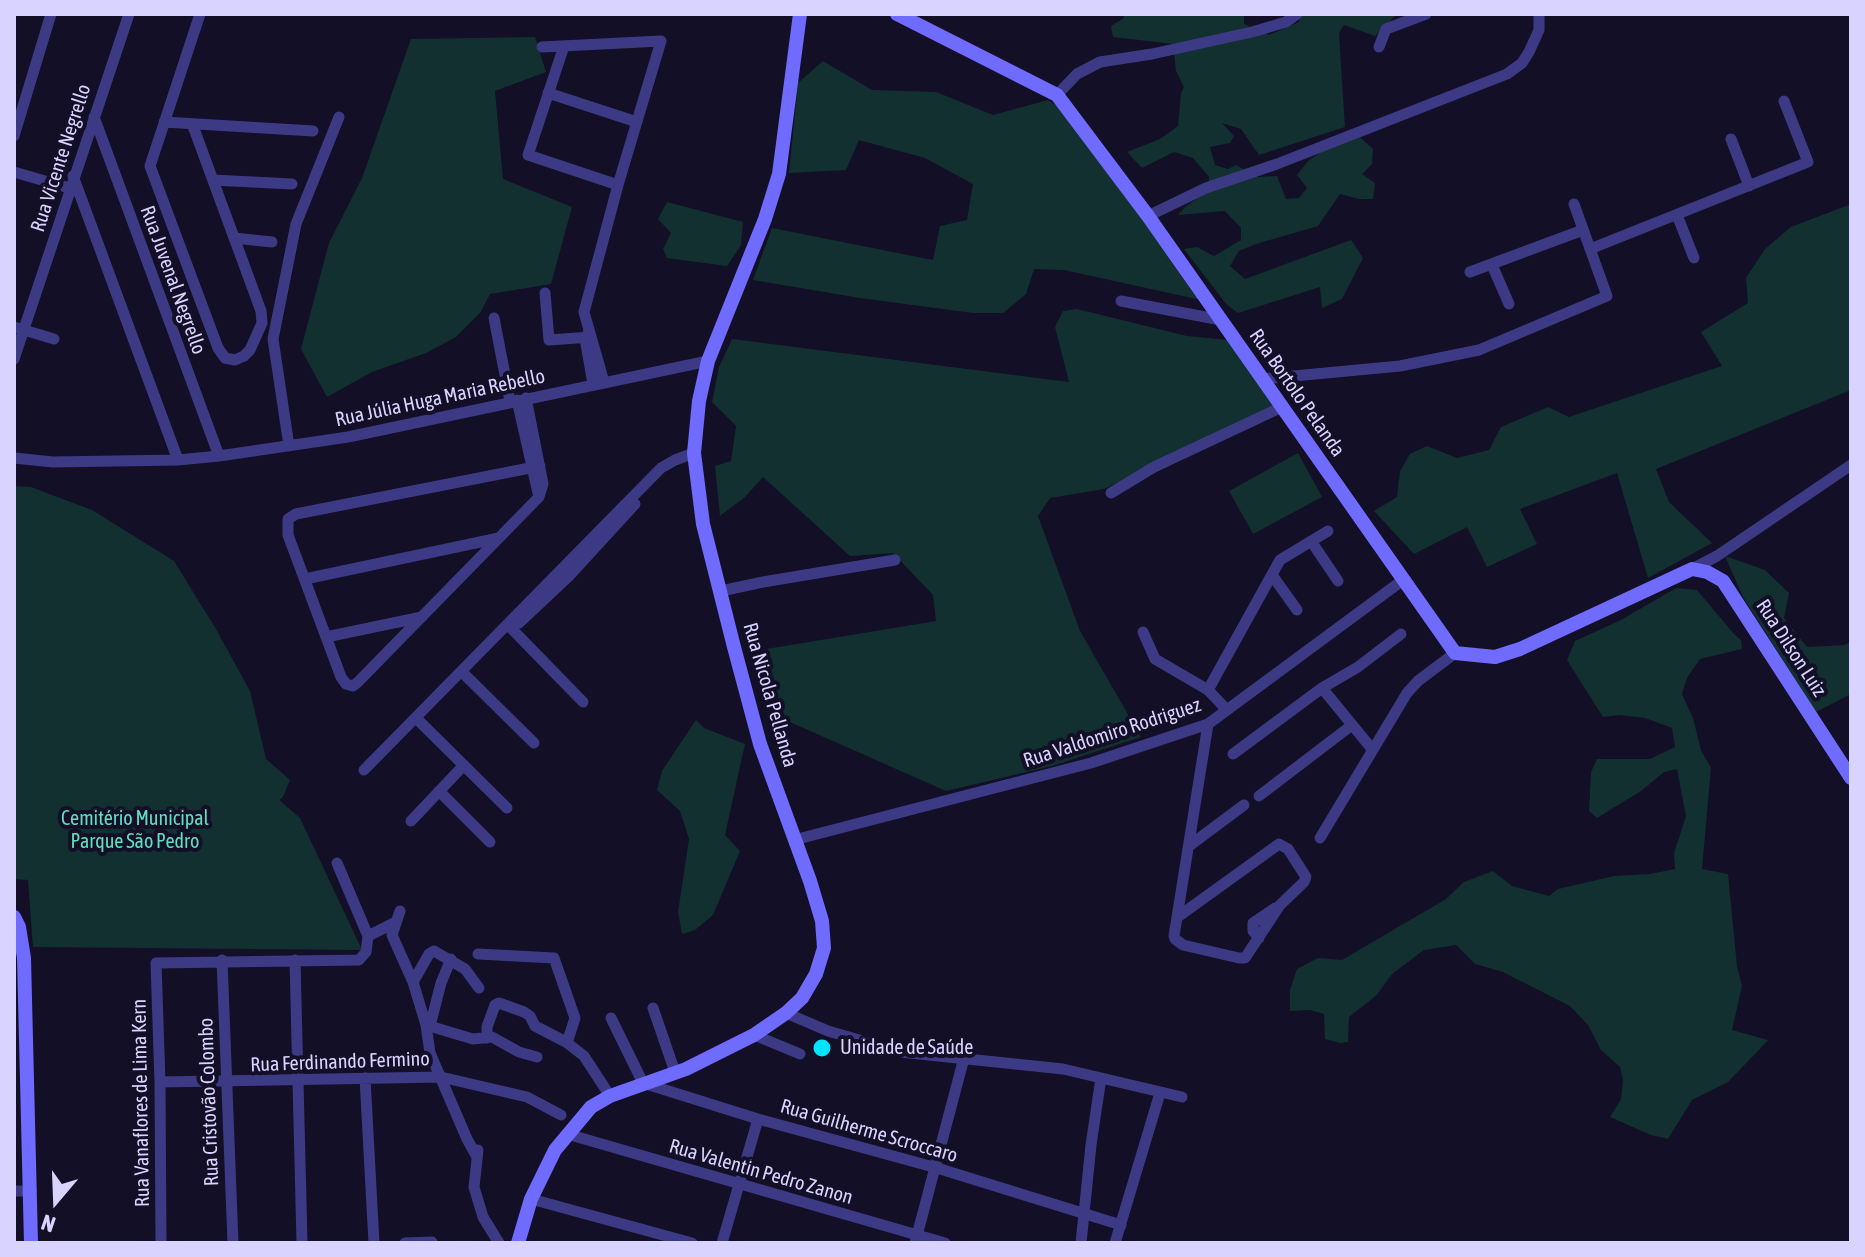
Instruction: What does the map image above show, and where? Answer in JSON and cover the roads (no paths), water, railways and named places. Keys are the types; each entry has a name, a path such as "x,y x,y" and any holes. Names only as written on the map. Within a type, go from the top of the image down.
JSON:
{"street":[{"path":"14,136 51,14"},
{"name":"Rua Vicente Negrello","path":"14,359 19,328 129,14"},
{"path":"193,126 260,305 262,319 248,353 232,360 225,358 218,348 150,166 200,14"},
{"name":"Rua Nicola Pellanda","path":"518,1243 531,1199 555,1150 591,1107 754,1035 802,998 816,974 824,948 822,921 760,744 703,524 694,453 699,401 708,361 765,219 779,174 800,14"},
{"name":"Rua Bortolo Pelanda","path":"897,14 1057,95 1148,216 1455,653"},
{"path":"1057,95 1088,66 1252,32 1286,22 1297,14"},
{"path":"1379,47 1386,29 1426,14"},
{"path":"1148,216 1206,188 1277,164 1507,74 1522,63 1529,52 1539,30 1539,14"},
{"path":"542,47 661,41 584,312 599,383"},
{"path":"564,46 528,155 618,185"},
{"path":"548,93 637,122"},
{"path":"1590,249 1808,162 1784,101"},
{"name":"Rua Juvenal Negrello","path":"94,117 219,456"},
{"path":"289,446 273,339 296,224 339,117"},
{"path":"164,122 313,131"},
{"path":"1731,139 1749,186"},
{"path":"14,172 69,188"},
{"path":"73,176 178,460"},
{"path":"213,180 292,184"},
{"path":"1262,379 1400,366 1479,350 1607,296 1574,204"},
{"path":"1677,215 1694,258"},
{"path":"1470,272 1583,230"},
{"path":"234,238 272,242"},
{"path":"1492,265 1509,304"},
{"path":"545,293 549,340 589,336"},
{"path":"1121,301 1221,320"},
{"path":"494,318 536,466 539,497 353,686 342,680 286,527 288,519 293,515 536,466"},
{"path":"19,328 54,339"},
{"name":"Rua Júlia Huga Maria Rebello","path":"14,458 53,462 178,460 219,456 348,437 708,361"},
{"path":"1111,493 1154,467 1282,407"},
{"path":"364,770 497,636 566,572 672,461 694,453"},
{"path":"1320,838 1413,686 1455,653 1495,657 1520,649 1692,569 1717,556 1851,465"},
{"path":"1208,690 1280,560 1328,531"},
{"path":"305,579 500,538"},
{"path":"1311,541 1338,581"},
{"path":"1717,556 1716,563 1723,581"},
{"path":"721,591 895,560"},
{"path":"1692,569 1707,572 1723,581"},
{"path":"1272,575 1297,610"},
{"name":"Rua Valdomiro Rodriguez","path":"794,840 1091,763 1208,724 1403,580"},
{"name":"Rua Dilson Luiz","path":"1723,581 1851,778"},
{"path":"326,637 422,617"},
{"path":"510,627 583,702"},
{"path":"1143,632 1155,659 1208,690 1227,710"},
{"path":"1233,754 1401,634"},
{"path":"462,672 534,743"},
{"path":"1322,688 1372,749"},
{"path":"416,718 507,808"},
{"path":"1179,916 1273,846 1281,844 1288,849 1306,877 1280,905 1247,956 1239,958 1183,945 1174,936 1208,724"},
{"path":"1259,796 1352,725"},
{"path":"411,821 464,765"},
{"path":"439,791 490,842"},
{"path":"1189,846 1244,805"},
{"path":"222,960 359,960 366,952 368,936 337,863"},
{"path":"400,911 392,935 428,1026 430,1053 467,1139 478,1153 474,1172 478,1202 499,1243"},
{"path":"14,917 19,927 24,958 19,992 20,1087 31,1191 31,1243"},
{"path":"368,936 394,923"},
{"path":"413,982 429,954 434,951 465,969 479,988"},
{"path":"478,954 554,958 575,1018 567,1043"},
{"path":"428,1026 451,959"},
{"name":"Rua Vanaflores de Lima Kern","path":"161,1243 156,963 222,960"},
{"name":"Rua Cristovão Colombo","path":"222,960 233,1243"},
{"path":"295,960 302,1243"},
{"path":"487,1038 487,1027 495,1005 499,1003 524,1012 535,1026 567,1043 594,1068 610,1096"},
{"path":"653,1008 675,1072"},
{"path":"786,1013 828,1031 900,1052 1063,1069 1182,1097"},
{"path":"611,1018 643,1083"},
{"path":"428,1026 473,1039 492,1037 519,1052 537,1057"},
{"path":"754,1035 800,1054"},
{"path":"916,1239 964,1058"},
{"name":"Rua Ferdinando Fermino","path":"160,1082 441,1077 527,1097 561,1115"},
{"path":"365,1078 374,1243"},
{"path":"1081,1243 1101,1078"},
{"name":"Rua Guilherme Scroccaro","path":"643,1083 1121,1225"},
{"path":"1115,1243 1160,1093"},
{"path":"722,1243 758,1119"},
{"name":"Rua Valentin Pedro Zanon","path":"567,1134 916,1239 945,1243"},
{"path":"14,1191 31,1191"},
{"path":"531,1199 692,1243"},
{"path":"405,1243 432,1242"}],"place":[{"name":"Unidade de Saúde","path":"822,1048"}],"park label":[{"name":"Cemitério Municipal Parque São Pedro","path":"135,830"}]}
